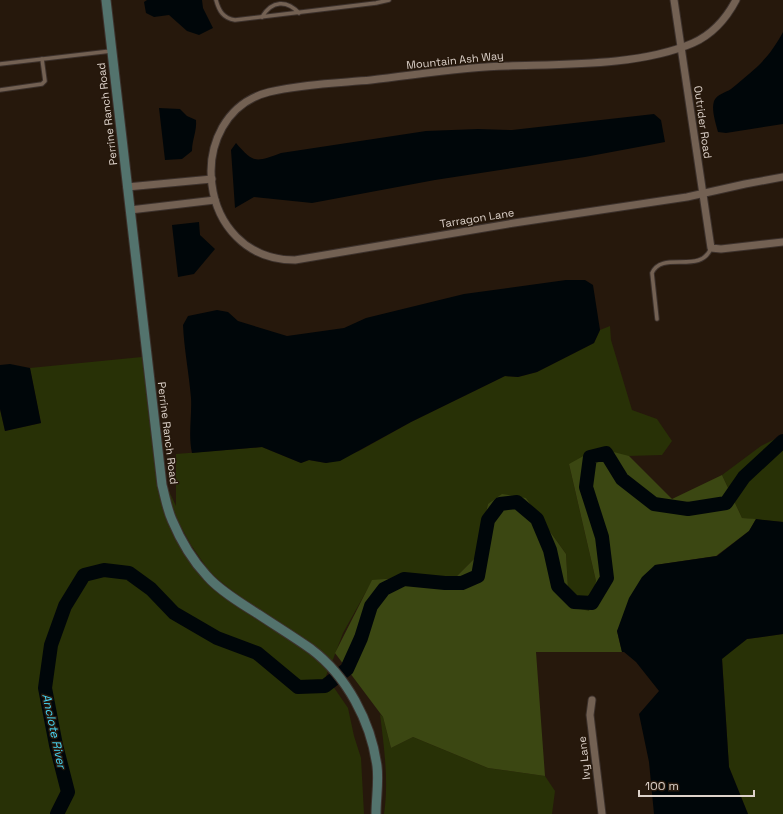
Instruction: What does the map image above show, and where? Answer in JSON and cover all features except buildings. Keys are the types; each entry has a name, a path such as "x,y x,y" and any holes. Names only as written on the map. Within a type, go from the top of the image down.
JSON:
{"street":[{"name":"Perrine Ranch Road","path":"106,0 162,485 172,519 187,547 207,577 241,603 312,650 326,663 352,695 360,709 371,738 377,765 378,787 376,812"},
{"name":"Outrider Road","path":"674,0 711,248"},
{"name":"Mountain Ash Way","path":"212,188 214,149 223,126 233,113 246,102 268,92 505,66 592,63 630,58 681,48 708,34 726,19 736,0"},
{"name":"Tarragon Lane","path":"212,188 215,200 228,229 244,246 262,255 279,260 294,260 702,193 783,177"},
{"path":"127,187 212,179"},
{"path":"130,210 215,200"},
{"path":"711,248 721,249 783,242"},
{"name":"Ivy Lane","path":"592,700 590,715 602,814"}],"lane":[{"path":"216,0 223,15 229,19 235,20 389,0"},
{"path":"262,17 267,8 282,2 291,4 299,12"},
{"path":"0,64 112,50"},
{"path":"0,90 42,84 45,81 42,59"},
{"path":"657,319 652,273 654,268 662,264 703,260 709,254 711,248"}],"green space":[{"path":"610,326 611,340 632,410 657,419 672,441 662,455 627,456 569,464 599,594 589,612 569,606 566,554 526,498 488,504 475,558 457,576 392,578 372,581 343,633 332,662 244,600 211,574 191,545 176,518 167,487 176,506 176,454 262,447 301,463 309,460 326,463 359,451 411,422 505,376 518,377 537,372 594,343 600,330"},
{"path":"142,357 157,485 167,521 183,550 203,579 238,607 309,653 328,671 326,676 348,708 354,736 361,758 364,814 0,814 0,409 5,431 41,423 30,368"},
{"path":"783,435 783,522 742,518 722,475 761,446"},
{"path":"598,448 629,456 672,499 722,475 742,518 756,519 749,531 716,556 655,565 617,631 622,652 536,652 545,776 488,768 413,737 391,748 383,717 335,653 372,580 457,576 475,558 488,504 502,494 526,498 566,554 569,606 589,611 596,581 569,464"},
{"path":"783,634 783,814 748,814 729,767 722,658 747,639"},
{"path":"380,714 383,717 391,748 413,737 488,768 545,776 555,791 552,814 384,814 386,777"}],"shaded area":[{"path":"147,0 202,0 203,8 213,28 199,35 187,31 169,15 154,17 146,13 144,2"},
{"path":"783,32 783,124 726,133 718,132 713,109 715,99 719,95 731,89 760,64 772,50"},
{"path":"159,108 180,109 187,116 196,120 192,151 182,159 165,160"},
{"path":"654,114 661,120 665,142 585,157 435,180 312,203 254,197 235,208 231,150 236,143 247,155 252,158 261,159 281,153 426,131 478,129 512,130"},
{"path":"199,222 200,235 215,249 194,274 178,277 172,225"},
{"path":"566,280 585,280 593,285 600,330 594,343 537,372 518,377 505,376 411,422 340,461 326,463 309,460 301,463 262,447 192,453 190,439 191,398 183,325 188,316 217,310 228,312 238,321 287,336 344,328 366,318 464,294"},
{"path":"10,364 30,368 41,423 5,431 0,409 0,365"},
{"path":"756,519 783,522 783,634 747,639 722,659 729,767 748,814 654,814 649,762 639,714 659,691 636,662 622,652 617,631 629,598 642,577 655,565 717,556 749,531"}],"waterway":[{"name":"Anclote River","path":"57,814 68,792 56,745 45,688 51,645 65,606 84,575 104,570 129,573 151,589 174,613 217,638 257,653 298,687 325,686 347,669 361,638 371,606 384,589 404,579 462,583 478,576 488,520 500,504 517,502 537,519 550,550 558,586 574,602 592,603 607,578 602,537 586,487 590,457 606,453 622,479 654,504 688,509 726,503 744,477 783,441"}]}
